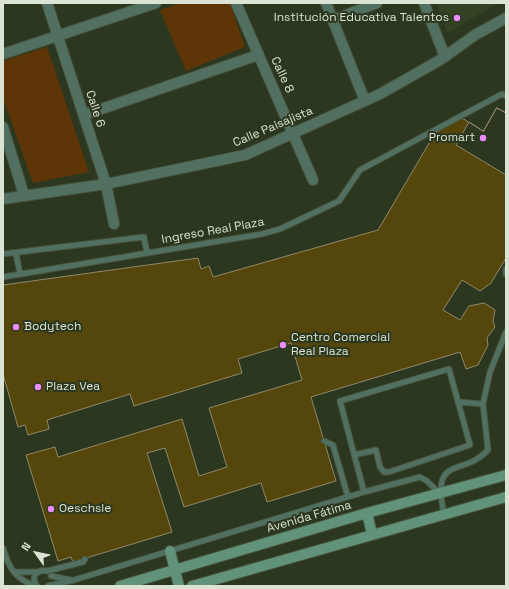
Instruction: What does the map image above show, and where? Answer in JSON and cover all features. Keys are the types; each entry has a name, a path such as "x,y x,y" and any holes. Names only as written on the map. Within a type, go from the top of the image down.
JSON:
{"main road":[{"name":"Avenida Fátima","path":"120,586 367,513 506,475"},
{"path":"192,586 506,497"},
{"path":"367,513 372,534"},
{"path":"170,551 179,586"}],"street":[{"name":"Calle 6","path":"47,3 106,184 114,224"},
{"path":"3,54 156,3"},
{"name":"Calle 8","path":"236,3 294,133 313,180"},
{"path":"326,3 365,101"},
{"path":"333,20 377,3"},
{"path":"424,3 445,56"},
{"name":"Calle Paisajista","path":"3,199 106,184 245,155 365,101 445,56 506,18"},
{"path":"84,115 258,55"},
{"path":"3,127 24,195"}],"lane":[{"name":"Ingreso Real Plaza","path":"3,277 262,234 280,229 340,201 360,170 505,94"},
{"path":"3,254 144,238 147,253"},
{"path":"16,253 20,274"},
{"path":"506,269 506,274"},
{"path":"444,514 440,494 444,476 448,471 482,456 488,450 482,404 490,372 506,332"},
{"path":"354,455 376,450 380,467 384,472 389,472 470,445 449,369 340,401 354,455 364,492"},
{"path":"458,402 482,404"},
{"path":"324,441 333,446 348,497"},
{"path":"48,586 74,580 364,492 420,477 427,481 440,494"},
{"path":"3,548 6,558 19,579 36,586"},
{"path":"49,574 62,568 83,562 85,559"},
{"path":"62,568 62,578"},
{"path":"15,572 37,572 42,570 49,574 74,580"},
{"path":"36,586 34,577 37,572"},
{"path":"48,586 51,581 49,574"}],"shaded area":[{"path":"181,3 230,3 245,47 186,71 160,10"},
{"name":"Institución Educativa Talentos","path":"436,3 498,3 448,33"},
{"path":"47,47 89,172 33,183 3,98 3,61"}],"building":[{"name":"Promart","path":"497,108 506,113 506,175 456,145 469,122 483,131"},
{"path":"497,108 506,113 506,258 491,283 480,291 462,280 443,310 460,320 469,306 484,303 495,310 493,321 495,327 487,338 488,345 478,365 466,369 460,352 311,397 336,481 267,502 261,483 184,507 165,448 147,453 172,532 73,562 71,557 58,561 26,455 55,447 58,457 182,419 199,476 227,467 209,408 302,380 291,343 238,359 242,373 134,406 130,394 47,420 49,429 28,435 25,425 18,427 3,374 3,285 198,258 201,269 209,266 213,277 378,230 435,133 462,118 483,131"}],"place":[{"name":"Institución Educativa Talentos","path":"457,18"},
{"name":"Promart","path":"483,138"},
{"name":"Bodytech","path":"16,327"},
{"name":"Centro Comercial Real Plaza","path":"283,345"},
{"name":"Plaza Vea","path":"38,387"},
{"name":"Oeschsle","path":"51,509"}]}
